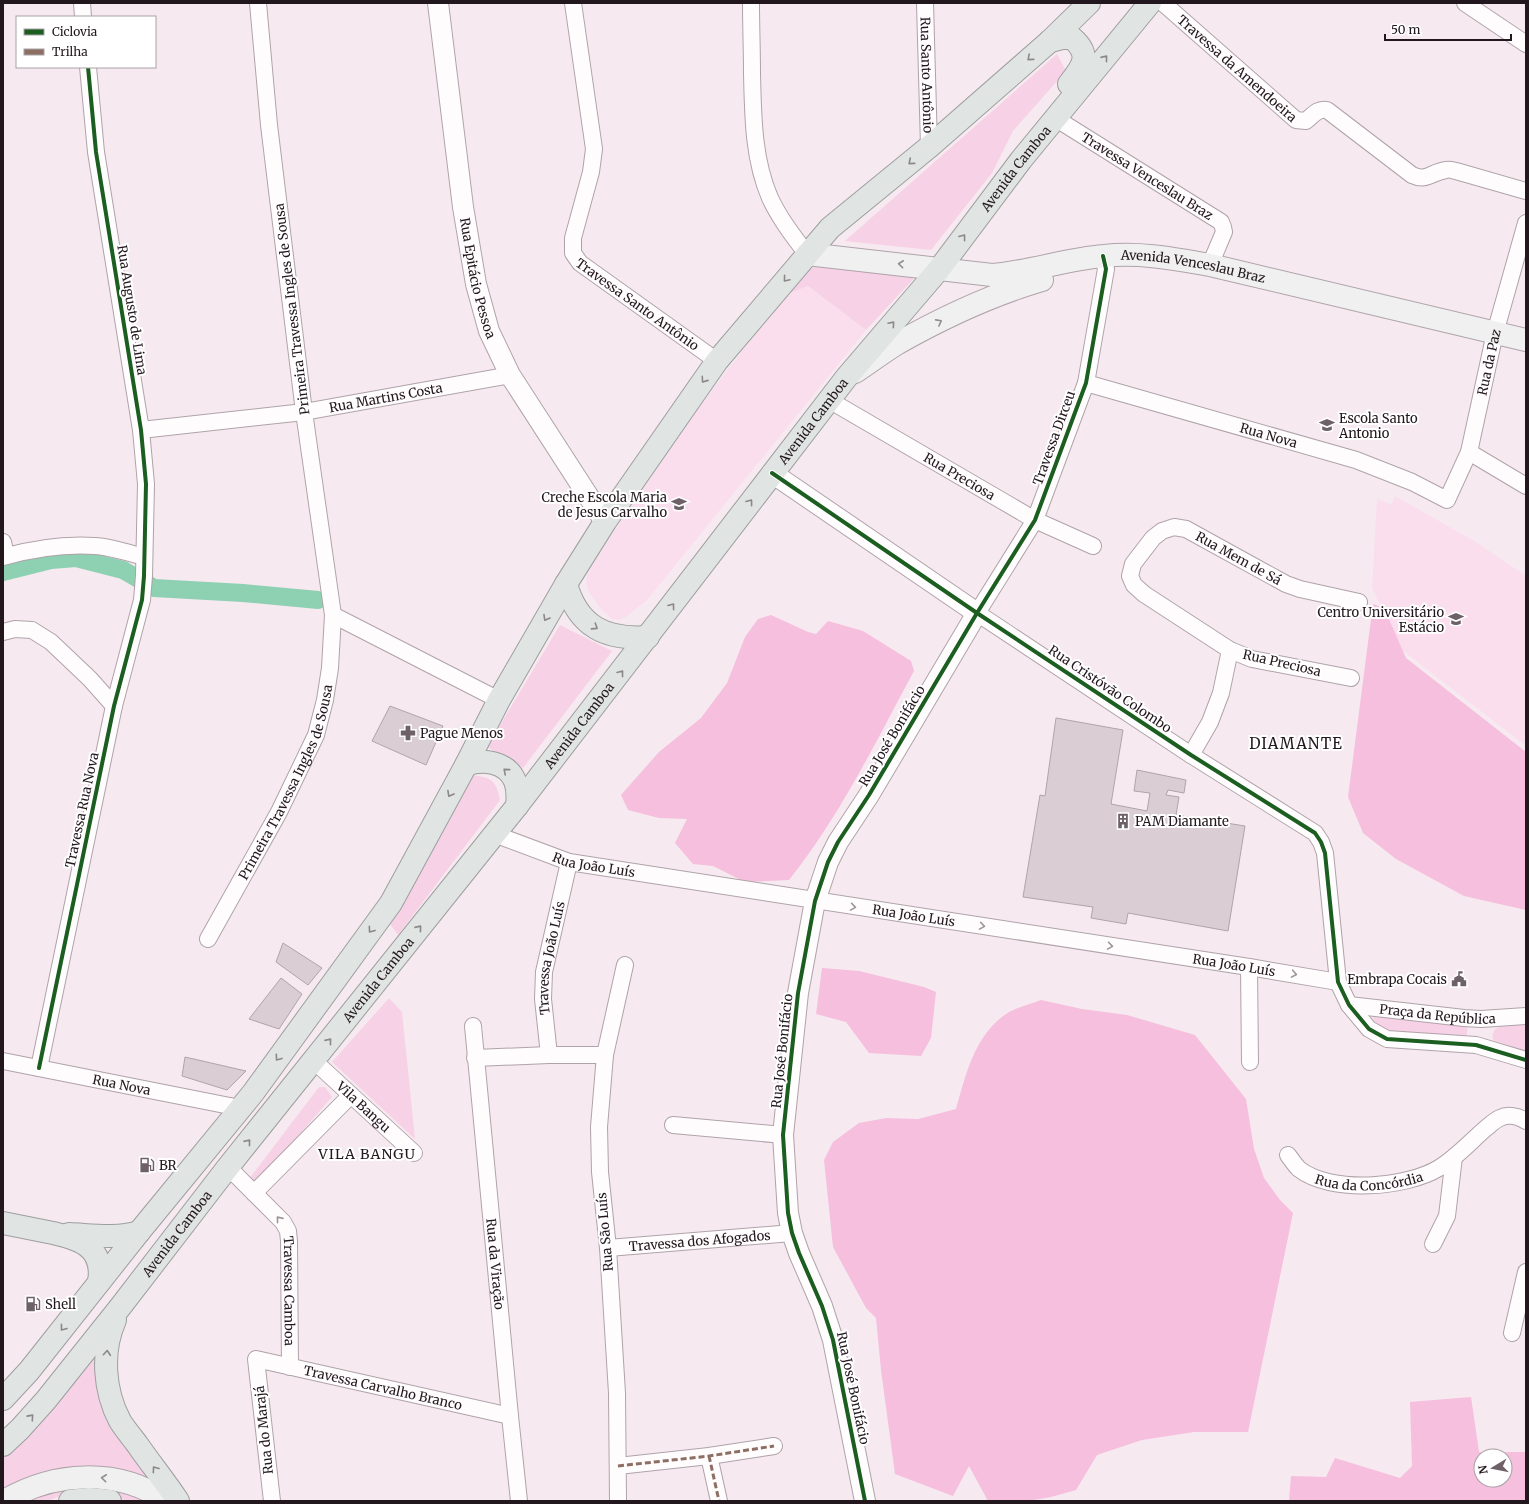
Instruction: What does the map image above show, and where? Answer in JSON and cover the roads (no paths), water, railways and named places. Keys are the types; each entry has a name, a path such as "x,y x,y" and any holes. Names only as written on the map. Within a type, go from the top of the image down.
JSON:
{"main road":[{"path":"3,1399 26,1375 139,1232 252,1093 391,903 466,765 499,700 566,584 605,522 717,361 830,228 929,147 1050,41 1089,3"},
{"name":"Avenida Camboa","path":"3,1445 20,1429 46,1400 121,1306 228,1167 518,806 846,378 940,268 1021,160 1150,3"},
{"path":"1021,160 1035,128 1082,67 1084,55 1076,41 1072,38 1062,38 1050,41"},
{"name":"Avenida Venceslau Braz","path":"807,254 992,275 1105,262 1136,267 1171,270 1210,277 1494,339 1526,340"},
{"name":"Avenida Venceslau Braz","path":"846,378 897,344 960,310 1013,288 1133,254 1210,264 1494,339 1526,354"},
{"path":"566,584 569,596 575,608 585,620 597,629 624,638 648,638"},
{"path":"466,765 473,762 487,762 506,769 514,780 518,791 518,806"},
{"path":"3,1220 13,1225 54,1233 79,1240 97,1256 100,1269 99,1282"},
{"path":"54,1233 123,1236 139,1232"},
{"path":"121,1306 113,1323 107,1346 106,1368 110,1397 121,1422 178,1501"},
{"path":"3,1390 26,1375"},
{"path":"4,1501 39,1485 81,1477 95,1477 122,1481 155,1494 166,1501"},
{"path":"70,1501 89,1499 110,1501"}],"street":[{"path":"82,3 83,16"},
{"name":"Primeira Travessa Ingles de Sousa","path":"208,939 279,812 316,736 325,700 330,668 333,615 304,412 270,125 258,3"},
{"name":"Rua Epitácio Pessoa","path":"438,3 463,208 476,284 489,331 510,375 605,522"},
{"name":"Travessa Santo Antônio","path":"573,3 594,149 591,172 573,238 573,253 580,263 717,361"},
{"path":"752,3 753,115 756,147 762,174 770,198 790,232 807,254"},
{"name":"Rua Santo Antônio","path":"925,3 929,147"},
{"name":"Travessa da Amendoeira","path":"1163,3 1296,120 1306,121 1318,111 1322,109 1327,110 1418,178 1423,178 1447,170 1456,170 1526,191"},
{"path":"1465,3 1524,39"},
{"name":"Rua Augusto de Lima","path":"88,68 96,152 141,430 146,484 144,557"},
{"name":"Travessa Venceslau Braz","path":"1055,118 1221,222 1224,232 1210,264"},
{"name":"Rua da Paz","path":"1447,500 1469,452 1494,339 1526,223"},
{"name":"Travessa Dirceu","path":"977,613 1035,520 1086,383 1105,262"},
{"name":"Rua Martins Costa","path":"141,430 304,412 510,375"},
{"name":"Rua Nova","path":"1086,383 1356,460 1412,482 1447,500"},
{"name":"Rua Preciosa","path":"829,400 1035,520 1094,546"},
{"path":"1469,452 1526,486"},
{"name":"Rua Cristóvão Colombo","path":"772,473 977,613 1191,755 1315,834 1321,842 1325,853 1338,982"},
{"name":"Rua Mem de Sá","path":"1133,564 1152,538 1162,531 1174,527 1186,528 1286,584 1300,589 1359,602"},
{"path":"4,552 25,552 67,546 97,546 144,557"},
{"name":"Travessa Rua Nova","path":"39,1068 114,706 133,637 143,593 144,557"},
{"name":"Rua Preciosa","path":"1133,564 1130,576 1134,585 1144,594 1230,650 1275,664 1352,678"},
{"name":"Rua José Bonifácio","path":"866,1501 833,1340 822,1306 799,1253 792,1233 788,1213 783,1135 798,993 815,901 828,862 838,842 869,795 977,613"},
{"path":"333,615 499,700"},
{"path":"3,632 15,629 32,630 51,642 90,679 114,706"},
{"path":"1191,755 1210,722 1221,693 1230,650"},
{"name":"Rua João Luís","path":"494,834 569,862 1338,982"},
{"name":"Travessa João Luís","path":"549,1055 543,999 544,972 569,862"},
{"name":"Rua São Luís","path":"618,1501 617,1394 608,1248 600,1172 599,1127 605,1055 624,965"},
{"path":"1249,967 1250,1062"},
{"name":"Praça da República","path":"1338,982 1349,1005 1368,1029 1387,1039 1476,1045 1487,1047 1526,1060"},
{"name":"Praça da República","path":"1349,1005 1481,1019 1526,1016"},
{"path":"1476,1045 1481,1019"},
{"name":"Rua da Viração","path":"473,1026 519,1501"},
{"path":"475,1058 549,1055 605,1055"},
{"name":"Vila Bangu","path":"314,1060 414,1153"},
{"name":"Rua Nova","path":"3,1061 240,1108"},
{"path":"254,1193 351,1095"},
{"name":"Rua da Concórdia","path":"1288,1155 1299,1169 1319,1179 1342,1185 1369,1186 1400,1182 1438,1169 1454,1158 1469,1143 1500,1118 1509,1116 1521,1118 1526,1121"},
{"path":"673,1124 783,1135"},
{"path":"1433,1244 1447,1216 1454,1158"},
{"name":"Travessa Camboa","path":"228,1167 275,1213 288,1230 290,1241 290,1367"},
{"name":"Travessa dos Afogados","path":"608,1248 792,1233"},
{"path":"1512,1333 1526,1272"},
{"name":"Travessa Carvalho Branco","path":"256,1359 510,1416"},
{"name":"Rua do Marajá","path":"256,1359 272,1501"},
{"path":"618,1466 709,1456 774,1446"},
{"path":"709,1456 719,1501"}],"waterway":[{"path":"3,572 51,560 76,558 123,570 154,588 243,593 318,600"}],"place":[{"name":"Escola Santo Antonio","path":"1327,425"},
{"name":"Creche Escola Maria de Jesus Carvalho","path":"679,504"},
{"name":"Centro Universitário Estácio","path":"1456,619"},
{"name":"Pague Menos","path":"408,733"},
{"name":"PAM Diamante","path":"1123,821"},
{"name":"Embrapa Cocais","path":"1459,979"},
{"name":"BR","path":"147,1165"},
{"name":"Shell","path":"33,1304"}],"district":[{"name":"DIAMANTE","path":"1296,743"},
{"name":"VILA BANGU","path":"367,1154"}]}
